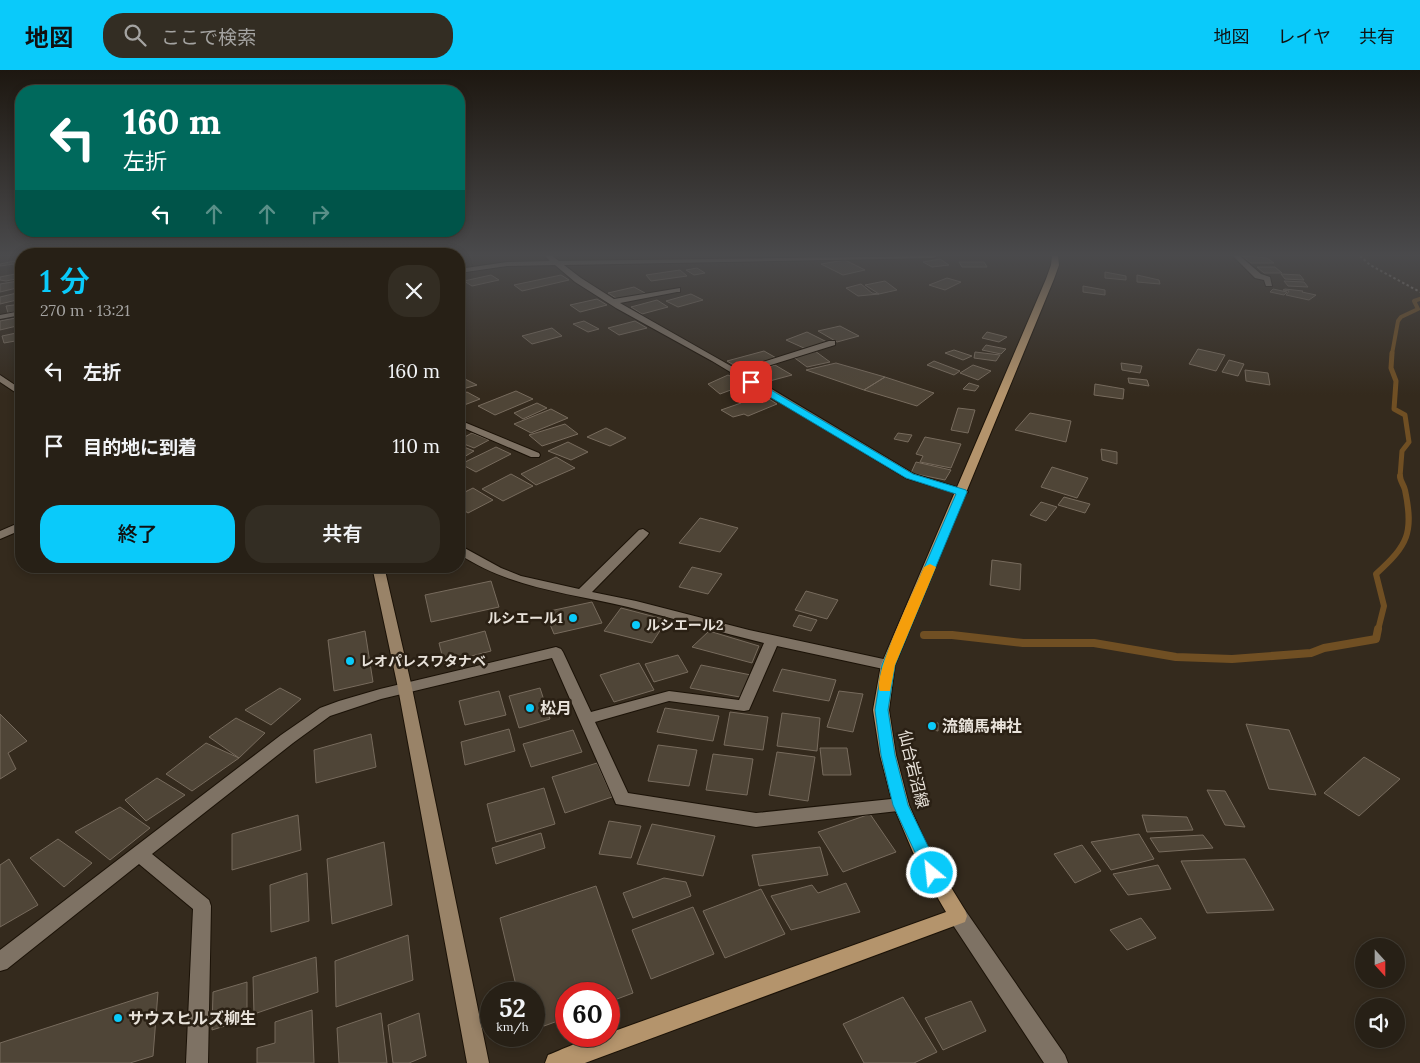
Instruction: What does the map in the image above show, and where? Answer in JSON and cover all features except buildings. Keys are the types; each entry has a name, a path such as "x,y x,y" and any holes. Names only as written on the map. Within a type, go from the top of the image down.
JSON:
{"main road":[{"name":"仙台岩沼線","path":"958,916 924,858 901,805 888,755 881,710 888,665 1040,302"},
{"path":"556,1063 958,916"}],"street":[{"path":"614,302 715,359 910,476 962,492"},
{"path":"0,317 15,314"},
{"path":"737,373 832,343"},
{"path":"0,378 15,388"},
{"path":"465,426 535,455"},
{"path":"0,535 15,529"},
{"path":"582,594 644,533"},
{"path":"465,554 505,575 540,586 624,602 772,640 888,665"},
{"path":"380,573 405,688 478,1063"},
{"path":"587,719 669,696 744,706 772,640"},
{"path":"0,962 287,739 325,712 405,688 556,652 622,799 756,820 901,805"},
{"path":"140,854 202,906 197,1063"},
{"path":"958,916 1057,1063"}],"waterway":[{"path":"1392,354 1398,321 1401,317 1418,309 1415,302"},
{"path":"1392,353 1391,368 1396,381 1394,409 1405,415 1409,442 1402,451 1400,476"},
{"path":"1378,630 1384,606 1376,574 1402,546 1408,528 1408,505 1400,476"},
{"path":"924,635 952,635 1023,643 1094,643 1176,657 1232,659 1311,653 1324,648 1376,639 1378,629"}],"slow traffic":[{"path":"885,688 888,665 930,567"}],"place":[{"name":"ルシエール1","path":"573,618"},
{"name":"ルシエール2","path":"636,625"},
{"name":"レオパレスワタナベ","path":"350,661"},
{"name":"松月","path":"530,708"},
{"name":"流鏑馬神社","path":"932,726"},
{"name":"サウスヒルズ柳生","path":"118,1018"}],"route":[{"path":"751,382 910,476 962,492 888,665 881,710 888,755 901,805 932,873"}]}
